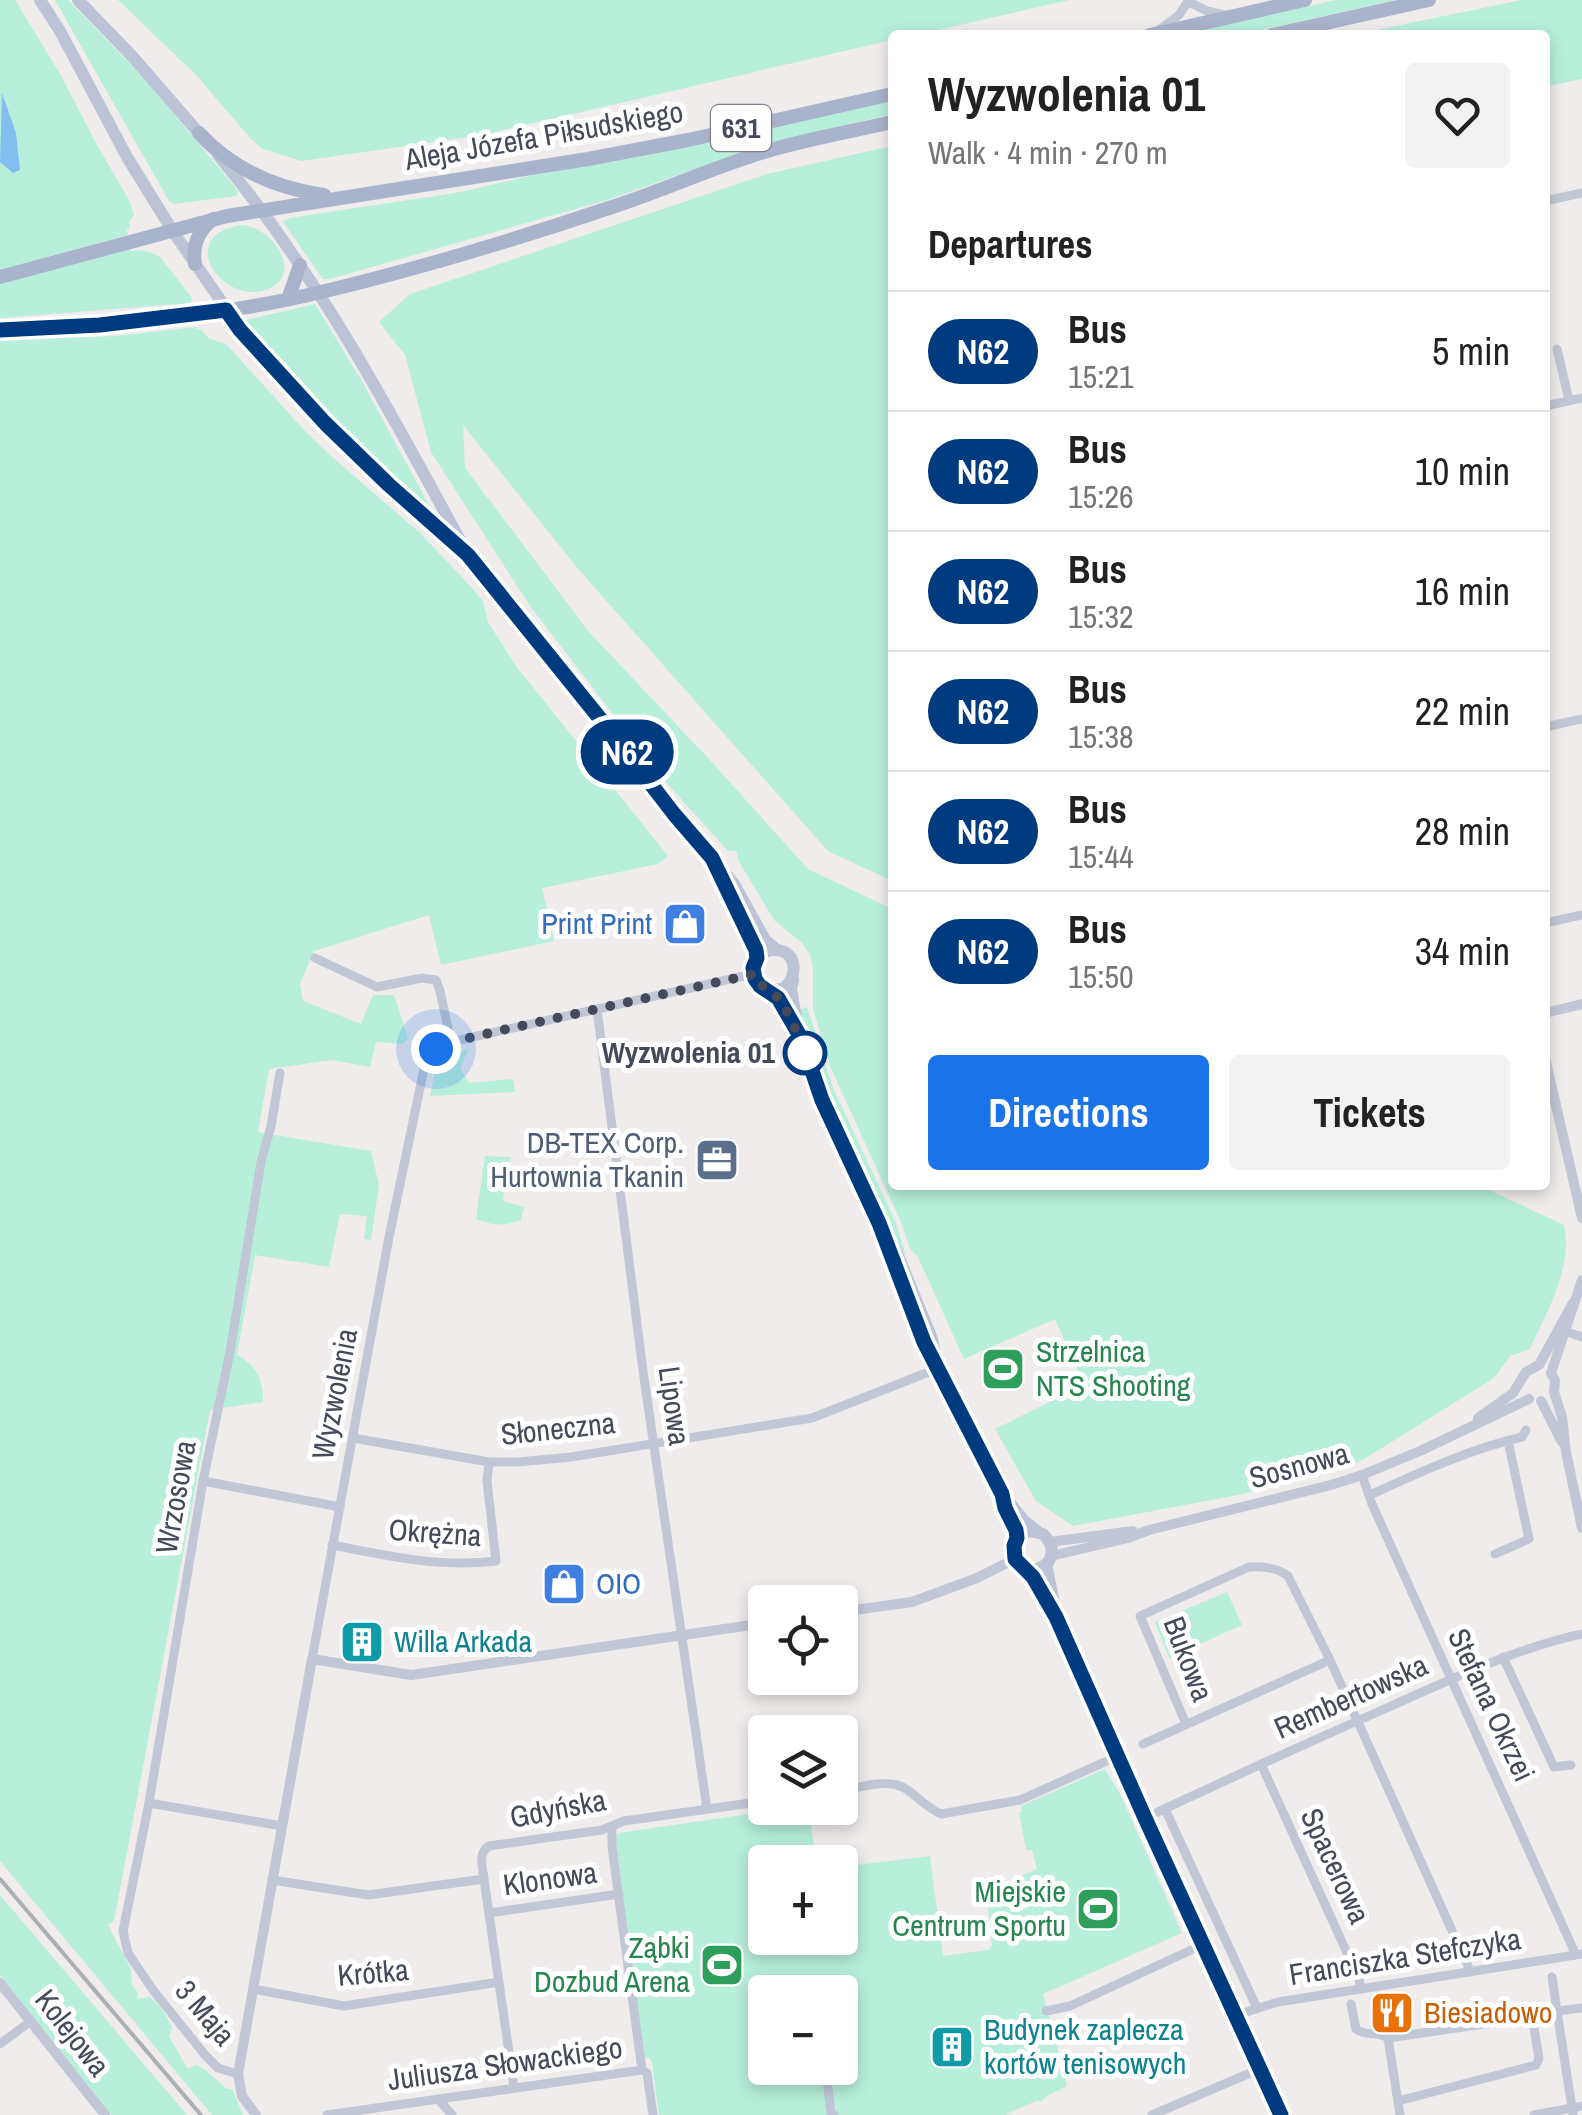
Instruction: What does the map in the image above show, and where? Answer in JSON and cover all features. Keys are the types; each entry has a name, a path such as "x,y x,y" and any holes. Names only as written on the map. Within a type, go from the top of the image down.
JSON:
{"main road":[{"path":"40,0 172,230 240,330 325,423 468,555 740,893 764,940 792,961 791,989 800,1036 822,1100 879,1223 896,1250 932,1339 939,1368 1002,1494 1017,1538"},
{"path":"78,0 132,56 262,210 376,385 468,555"},
{"path":"1174,30 1306,0"},
{"path":"1294,30 1429,0"},
{"name":"Aleja Józefa Piłsudskiego","path":"262,210 588,160 888,95"},
{"name":"631","path":"0,330 100,325 288,300 612,208 776,148 888,123"},
{"path":"199,134 228,160 276,185 319,195 349,196"},
{"name":"631","path":"0,277 214,218 262,210"},
{"path":"195,264 197,236 214,218"},
{"path":"288,300 300,265"},
{"path":"716,865 753,941 757,982 778,998 800,1036"},
{"path":"757,958 778,950"},
{"path":"768,990 783,989 792,980"},
{"path":"1002,1494 1024,1521 1046,1536 1056,1617"},
{"path":"1037,1531 1025,1532 1017,1538 1014,1546 1020,1564 1033,1577 1056,1617 1282,2115"},
{"path":"1020,1564 1036,1569 1049,1554"}],"street":[{"path":"1158,30 1179,15 1189,1 1207,11 1232,17"},
{"path":"1550,200 1582,193"},
{"path":"1557,348 1569,400"},
{"path":"1550,405 1582,398"},
{"path":"1550,726 1582,719"},
{"path":"1550,923 1582,915"},
{"path":"315,958 377,987 422,978 436,980 452,1042 754,974"},
{"path":"1550,1012 1582,1004"},
{"name":"Lipowa","path":"597,1009 707,1809"},
{"name":"Wyzwolenia","path":"238,2074 389,1237 425,1064 436,1049 452,1042"},
{"name":"Wrzosowa","path":"122,1931 280,1073"},
{"path":"1550,1077 1578,1185 1582,1218"},
{"path":"1551,1373 1582,1280"},
{"path":"1562,1331 1582,1337"},
{"path":"1562,1331 1537,1367 1526,1372 1521,1382 1522,1390 1554,1424 1566,1452"},
{"path":"1537,1367 1545,1368 1555,1380 1554,1392 1582,1528"},
{"name":"Słoneczna","path":"353,1438 489,1462 546,1460 812,1418 939,1368"},
{"name":"Sosnowa","path":"1457,1432 1513,1393 1521,1382"},
{"path":"1535,1400 1548,1398 1554,1392"},
{"name":"Sosnowa","path":"1049,1554 1128,1538 1331,1485 1420,1452 1535,1400"},
{"name":"Sosnowa","path":"1370,1494 1522,1437 1526,1430"},
{"path":"1494,1554 1529,1539 1508,1440"},
{"name":"Okrężna","path":"332,1545 419,1562 468,1565 496,1561 487,1482 489,1462"},
{"name":"Stefana Okrzei","path":"1362,1475 1579,1954"},
{"path":"203,1482 340,1506"},
{"path":"858,1610 912,1602 1020,1564"},
{"name":"Bukowa","path":"1186,1724 1140,1616 1249,1567 1280,1571 1288,1576 1330,1660"},
{"path":"312,1659 412,1675 748,1625"},
{"name":"Rembertowska","path":"1145,1818 1503,1657 1582,1634"},
{"path":"1503,1657 1554,1767 1571,1766"},
{"path":"1143,1744 1330,1660 1469,1972"},
{"path":"858,1789 897,1784 940,1814 1020,1800 1118,1756"},
{"name":"Spacerowa","path":"1261,1764 1362,1990"},
{"path":"148,1803 282,1826"},
{"name":"Gdyńska","path":"484,1880 481,1855 489,1846 748,1803"},
{"path":"1165,1809 1257,2008"},
{"path":"612,1827 642,2070"},
{"path":"272,1880 368,1895 484,1880 514,2087"},
{"name":"Klonowa","path":"489,1914 619,1894"},
{"name":"3 Maja","path":"122,1931 128,1953 153,1990 218,2068 238,2074 242,2096 256,2115"},
{"path":"1046,2011 1065,2008 1204,1944"},
{"name":"Franciszka Stefczyka","path":"1237,2015 1278,2002 1579,1954"},
{"path":"1534,2115 1576,2110 1552,1978"},
{"name":"Krótka","path":"252,1989 344,2006 499,1982"},
{"name":"Kolejowa","path":"0,1983 102,2114"},
{"path":"1351,2004 1356,2029 1388,2038 1582,2008"},
{"path":"1398,2101 1536,2065 1532,2016"},
{"path":"0,2044 32,2021"},
{"path":"1388,2038 1400,2115"},
{"path":"1152,2115 1262,2068"},
{"name":"Juliusza Słowackiego","path":"327,2115 642,2070 647,2073 653,2115"},
{"path":"828,2085 834,2115"},
{"path":"438,2099 452,2115"}],"green space":[{"path":"0,0 15,0 60,74 134,215 124,236 0,270"},
{"path":"55,0 68,0 143,77 238,191 236,196 174,204 169,201"},
{"path":"118,0 1069,0 938,30 888,30 888,41 482,135 301,161 261,148 196,75"},
{"path":"1336,0 1395,0 1261,30 1203,30"},
{"path":"1522,0 1582,0 1582,79 1550,86 1550,30 1381,29"},
{"path":"888,101 888,115 769,143 607,200 330,279 323,279 283,222 461,192"},
{"path":"888,147 888,879 828,851 579,570 463,425 465,468 589,632 808,869 888,907 888,1190 1489,1190 1564,1225 1562,1274 1530,1349 1510,1356 1494,1378 1361,1461 1243,1494 1073,1526 1036,1501 995,1429 1084,1385 1055,1319 964,1359 918,1257 910,1249 830,1066 813,1008 810,955 802,943 774,920 738,860 736,850 728,851 663,779 530,606 431,452 405,355 379,322 410,294 767,174"},
{"path":"242,225 266,235 282,255 283,276 262,291 231,286 211,265 211,241 222,231"},
{"path":"130,248 160,257 192,298 190,303 0,318 0,284"},
{"path":"315,304 432,511 321,407 244,323"},
{"path":"196,327 208,338 227,345 303,429 420,533 473,589 516,666 668,856 658,864 542,888 554,941 441,965 429,915 314,951 300,984 303,1001 361,1024 373,995 394,995 408,1038 403,1044 376,1042 370,1067 332,1060 269,1069 258,1132 371,1151 379,1185 371,1240 364,1239 367,1216 340,1214 329,1267 255,1255 237,1355 258,1374 263,1402 210,1410 114,1921 108,1925 131,1969 137,1999 150,1997 163,2010 172,2027 169,2037 188,2069 195,2065 203,2068 232,2089 243,2115 212,2115 0,1861 0,340 116,336"},
{"path":"807,1007 833,1088 896,1223 906,1256 875,1200 825,1089 799,1010"},
{"path":"469,1048 460,1068 469,1083 513,1079 515,1092 430,1096 436,1065"},
{"path":"485,1156 511,1157 503,1201 524,1207 521,1220 498,1224 476,1219"},
{"path":"1227,1592 1242,1625 1169,1658 1155,1622"},
{"path":"1105,1769 1182,1933 1043,1994 1067,2086 1040,2102 1005,2115 659,2115 652,2063 644,2055 614,1846 618,1833 748,1814 748,1825 811,1825 814,1845 748,1845 748,1955 858,1955 858,1865 930,1856 943,1956 989,1950 992,1945 988,1908 1015,1904 1020,1911 1027,1908 1025,1904 1029,1901 1021,1876 1037,1869 1032,1850 1026,1850 1019,1813 1021,1806"},
{"path":"0,1895 187,2115 111,2115 0,1975"}],"water":[{"path":"2,93 16,133 20,170 13,173 0,162"}],"railway":[{"path":"0,1879 201,2115"}],"bus line":[{"name":"N62","path":"0,330 100,325 226,310 325,423 468,555 712,858 756,950 755,979 778,998 800,1036 822,1100 879,1223 924,1342 1002,1494 1016,1530 1015,1559 1033,1577 1056,1617 1281,2115"}],"place":[{"name":"Print Print","path":"685,924"},
{"name":"Wyzwolenia 01","path":"805,1053"},
{"name":"DB-TEX Corp. Hurtownia Tkanin","path":"717,1160"},
{"name":"Strzelnica NTS Shooting","path":"1003,1369"},
{"name":"OIO","path":"564,1584"},
{"name":"Willa Arkada","path":"362,1642"},
{"name":"Miejskie Centrum Sportu","path":"1098,1909"},
{"name":"Ząbki Dozbud Arena","path":"722,1965"},
{"name":"Biesiadowo","path":"1392,2013"},
{"name":"Budynek zaplecza kortów tenisowych","path":"952,2047"}],"route":[{"path":"436,1049 494,1032 754,974 760,986 781,1002 806,1056 805,1053"}]}
